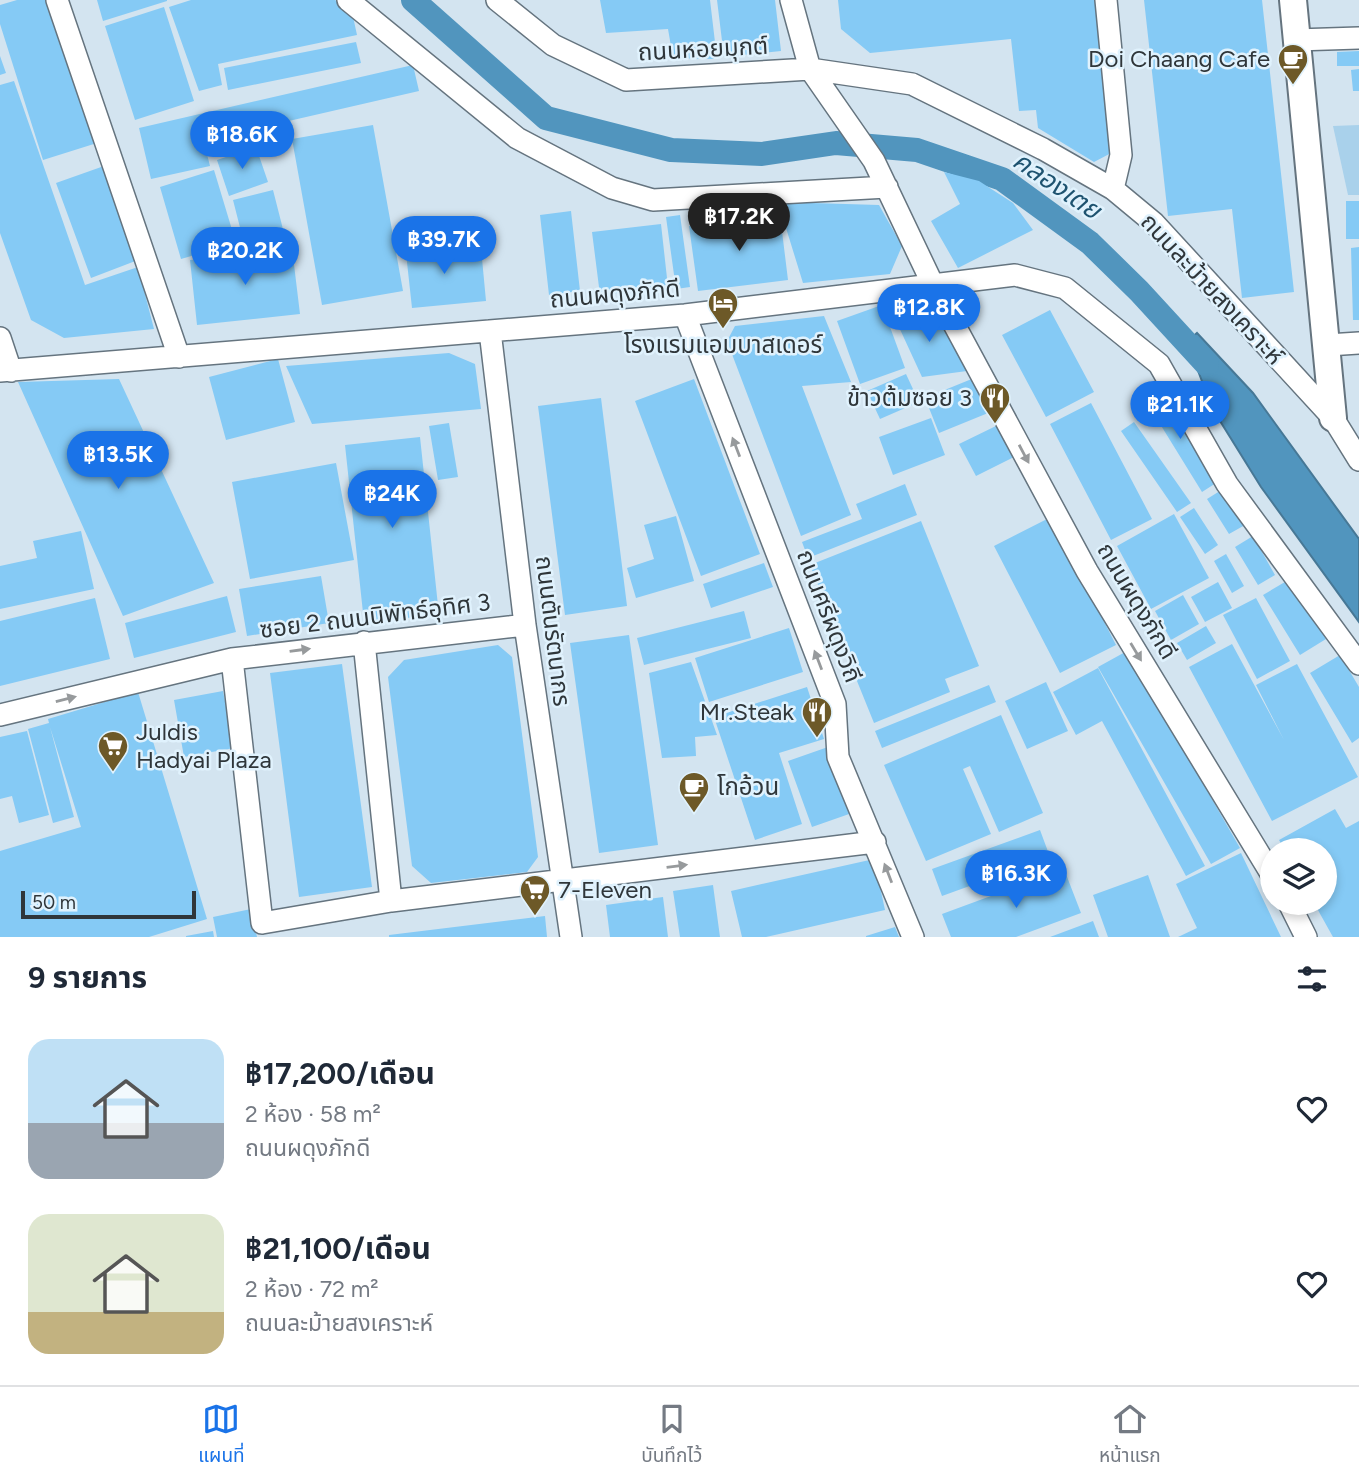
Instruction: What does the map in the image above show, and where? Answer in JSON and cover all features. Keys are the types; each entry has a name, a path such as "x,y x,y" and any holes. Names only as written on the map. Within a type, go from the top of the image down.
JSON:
{"street":[{"path":"57,0 179,357"},
{"path":"348,0 517,138 612,188 653,200 887,187"},
{"name":"ถนนหอยมุกต์","path":"497,0 553,45 626,80 810,69"},
{"path":"791,0 810,69 874,161 934,286 1015,275 1065,288 1159,364 1227,484 1359,663"},
{"path":"1106,0 1121,155 1113,189"},
{"name":"ถนนละม้ายสงเคราะห์","path":"1293,0 1333,418"},
{"path":"1296,40 1359,38"},
{"name":"ถนนละม้ายสงเคราะห์","path":"810,69 912,84 1043,149 1113,189 1154,223 1333,418 1359,460"},
{"name":"ถนนผดุงภักดี","path":"6,371 685,315 934,286 1087,571 1260,855"},
{"name":"ถนนศรีผดุงวิถี","path":"685,315 835,704 838,757 876,842 913,937"},
{"name":"ถนนตันรัตนากร","path":"490,331 525,625 560,880 571,937"},
{"path":"0,338 6,371"},
{"path":"1328,345 1359,342"},
{"name":"ซอย 2 ถนนนิพัทธ์อุทิศ 3","path":"0,715 232,659 525,625"},
{"path":"364,642 391,901"},
{"path":"232,659 262,923 391,901 876,842"},
{"path":"1295,915 1306,937"}],"shaded area":[{"path":"1359,125 1359,195 1348,195 1333,126"},
{"path":"1197,333 1253,393 1359,539 1359,622 1261,487 1212,408 1197,368 1180,348"}],"building":[{"path":"17,0 51,0 97,143 43,160 0,24 0,5"},
{"path":"97,0 167,0 167,1 103,21"},
{"path":"191,0 335,0 352,12 357,35 218,64 222,85 199,91 169,7"},
{"path":"600,0 710,0 717,59 673,58 668,29 606,33"},
{"path":"717,0 775,0 781,51 724,57"},
{"path":"838,0 1100,0 1115,151 1094,162 1038,128 1036,110 1019,111 1011,39 870,53 841,29"},
{"path":"1144,0 1262,0 1294,292 1242,298 1232,209 1168,216"},
{"path":"164,7 194,101 135,120 105,26"},
{"path":"356,42 361,63 228,90 224,68"},
{"path":"1359,51 1359,66 1337,66 1337,52"},
{"path":"0,56 6,73 0,75"},
{"path":"413,65 419,91 254,129 257,143 207,154 210,166 151,179 139,128"},
{"path":"1359,69 1359,91 1353,91 1351,70"},
{"path":"14,81 85,285 138,267 154,329 64,338 31,320 0,233 0,85"},
{"path":"373,125 403,291 322,305 292,139"},
{"path":"256,147 268,182 229,196 217,160"},
{"path":"104,166 138,260 91,278 56,183"},
{"path":"214,170 236,243 181,259 160,187"},
{"path":"944,172 979,181 1013,203 1033,230 958,268 931,221 960,204"},
{"path":"273,190 286,241 246,251 233,200"},
{"path":"1346,201 1359,201 1359,239 1346,239"},
{"path":"778,202 879,205 902,246 890,274 803,283"},
{"path":"571,211 580,291 549,295 540,215"},
{"path":"680,215 690,287 676,289 666,217"},
{"path":"780,215 788,280 698,291 689,226"},
{"path":"661,224 668,287 600,295 592,232"},
{"path":"436,241 437,252 481,248 486,301 412,308 405,244"},
{"path":"1359,247 1359,320 1353,320 1351,248"},
{"path":"292,248 300,314 197,325 190,260"},
{"path":"882,305 905,368 860,384 837,321"},
{"path":"1050,310 1094,392 1046,417 1002,335"},
{"path":"892,312 922,312 941,324 967,371 922,377"},
{"path":"824,316 851,382 802,386 851,515 801,536 727,341 735,326"},
{"path":"449,353 475,364 481,409 312,424 286,366"},
{"path":"278,359 295,422 226,440 209,377"},
{"path":"906,374 919,402 880,419 867,391"},
{"path":"979,376 993,411 939,433 925,398"},
{"path":"119,379 214,583 123,616 18,382"},
{"path":"694,379 760,554 701,576 635,401"},
{"path":"1158,390 1216,483 1202,492 1144,398"},
{"path":"601,398 627,606 565,615 538,406"},
{"path":"1091,403 1152,519 1111,540 1050,424"},
{"path":"931,418 945,455 893,475 879,437"},
{"path":"1134,422 1191,503 1177,512 1121,431"},
{"path":"449,423 458,477 438,480 429,426"},
{"path":"998,425 1014,457 976,476 959,444"},
{"path":"420,437 439,615 364,622 345,445"},
{"path":"336,463 354,560 250,579 232,482"},
{"path":"905,484 917,515 808,558 802,542 862,519 856,504"},
{"path":"1223,489 1245,525 1229,534 1207,499"},
{"path":"1194,508 1218,545 1205,554 1180,517"},
{"path":"1174,514 1209,578 1151,609 1117,546"},
{"path":"676,516 694,581 636,598 627,568 654,559 644,525"},
{"path":"1051,517 1116,645 1060,673 994,546"},
{"path":"921,521 979,666 945,679 950,692 874,723 810,565"},
{"path":"81,531 94,589 0,609 0,566 37,558 33,541"},
{"path":"1253,536 1275,575 1258,585 1235,547"},
{"path":"1226,554 1244,586 1232,593 1214,561"},
{"path":"764,563 773,587 711,608 703,584"},
{"path":"321,576 329,623 247,636 239,589"},
{"path":"1290,579 1326,639 1300,655 1263,595"},
{"path":"1218,582 1232,608 1205,622 1191,597"},
{"path":"1183,595 1199,624 1171,640 1155,611"},
{"path":"227,596 236,632 134,658 125,623"},
{"path":"95,598 110,659 0,686 0,621"},
{"path":"1256,598 1290,661 1257,679 1223,615"},
{"path":"744,611 751,638 644,665 637,638"},
{"path":"1206,626 1216,643 1187,660 1177,643"},
{"path":"789,628 803,672 709,702 695,658"},
{"path":"629,635 658,845 599,853 570,643"},
{"path":"1232,644 1284,740 1256,685 1297,664 1358,777 1272,821 1189,667"},
{"path":"498,645 512,657 538,857 527,872 431,883 412,866 388,677 404,660"},
{"path":"1127,651 1240,848 1211,864 1098,667"},
{"path":"1340,655 1359,687 1359,738 1352,743 1310,673"},
{"path":"691,662 717,735 695,737 696,756 662,758 649,673"},
{"path":"342,664 372,887 299,897 270,673"},
{"path":"1098,668 1205,866 1186,876 1102,721 1076,735 1053,692"},
{"path":"1046,682 1068,731 1027,749 1005,701"},
{"path":"989,685 996,702 882,748 875,731"},
{"path":"807,687 824,739 779,753 802,824 755,840 714,717"},
{"path":"223,691 234,748 184,757 174,700"},
{"name":"Juldis Hadyai Plaza","path":"138,692 207,919 149,937 0,937 0,851 81,827 50,727 74,817 53,823 28,729 49,723 48,719"},
{"path":"1001,715 1043,813 999,832 970,766 963,769 991,834 926,861 884,765"},
{"path":"27,731 49,815 19,823 12,796 0,799 0,737"},
{"path":"828,747 852,813 812,827 788,761"},
{"path":"1335,809 1346,828 1359,821 1359,937 1333,937 1321,915 1337,915 1337,838 1283,838"},
{"path":"1040,830 1050,857 942,896 932,869"},
{"path":"1241,853 1260,893 1260,915 1271,915 1281,937 1178,937 1197,928 1176,884"},
{"path":"874,859 885,910 766,937 742,937 731,891"},
{"path":"1064,869 1081,913 1016,937 951,937 942,914"},
{"path":"1148,875 1170,937 1108,937 1093,895"},
{"path":"713,885 720,937 680,937 673,891"},
{"path":"663,897 668,937 610,937 606,905"},
{"path":"251,909 257,937 217,937 213,917"},
{"path":"545,916 547,937 389,937 389,935"},
{"path":"1093,921 1099,937 1050,937"},
{"path":"895,927 899,937 866,937 866,936"},
{"path":"213,931 214,937 186,937 186,936"}],"waterway":[{"name":"คลองเตย","path":"413,0 546,118 671,150 762,154 836,143 917,150 1002,179 1090,243 1139,291 1207,365"}],"place":[{"name":"Doi Chaang Cafe","path":"1293,86"},
{"name":"โรงแรมแอมบาสเดอร์","path":"723,330"},
{"name":"ข้าวต้มซอย 3","path":"995,425"},
{"name":"Mr.Steak","path":"817,739"},
{"name":"Juldis Hadyai Plaza","path":"113,773"},
{"name":"โกอ้วน","path":"694,814"},
{"name":"7-Eleven","path":"535,917"}]}
